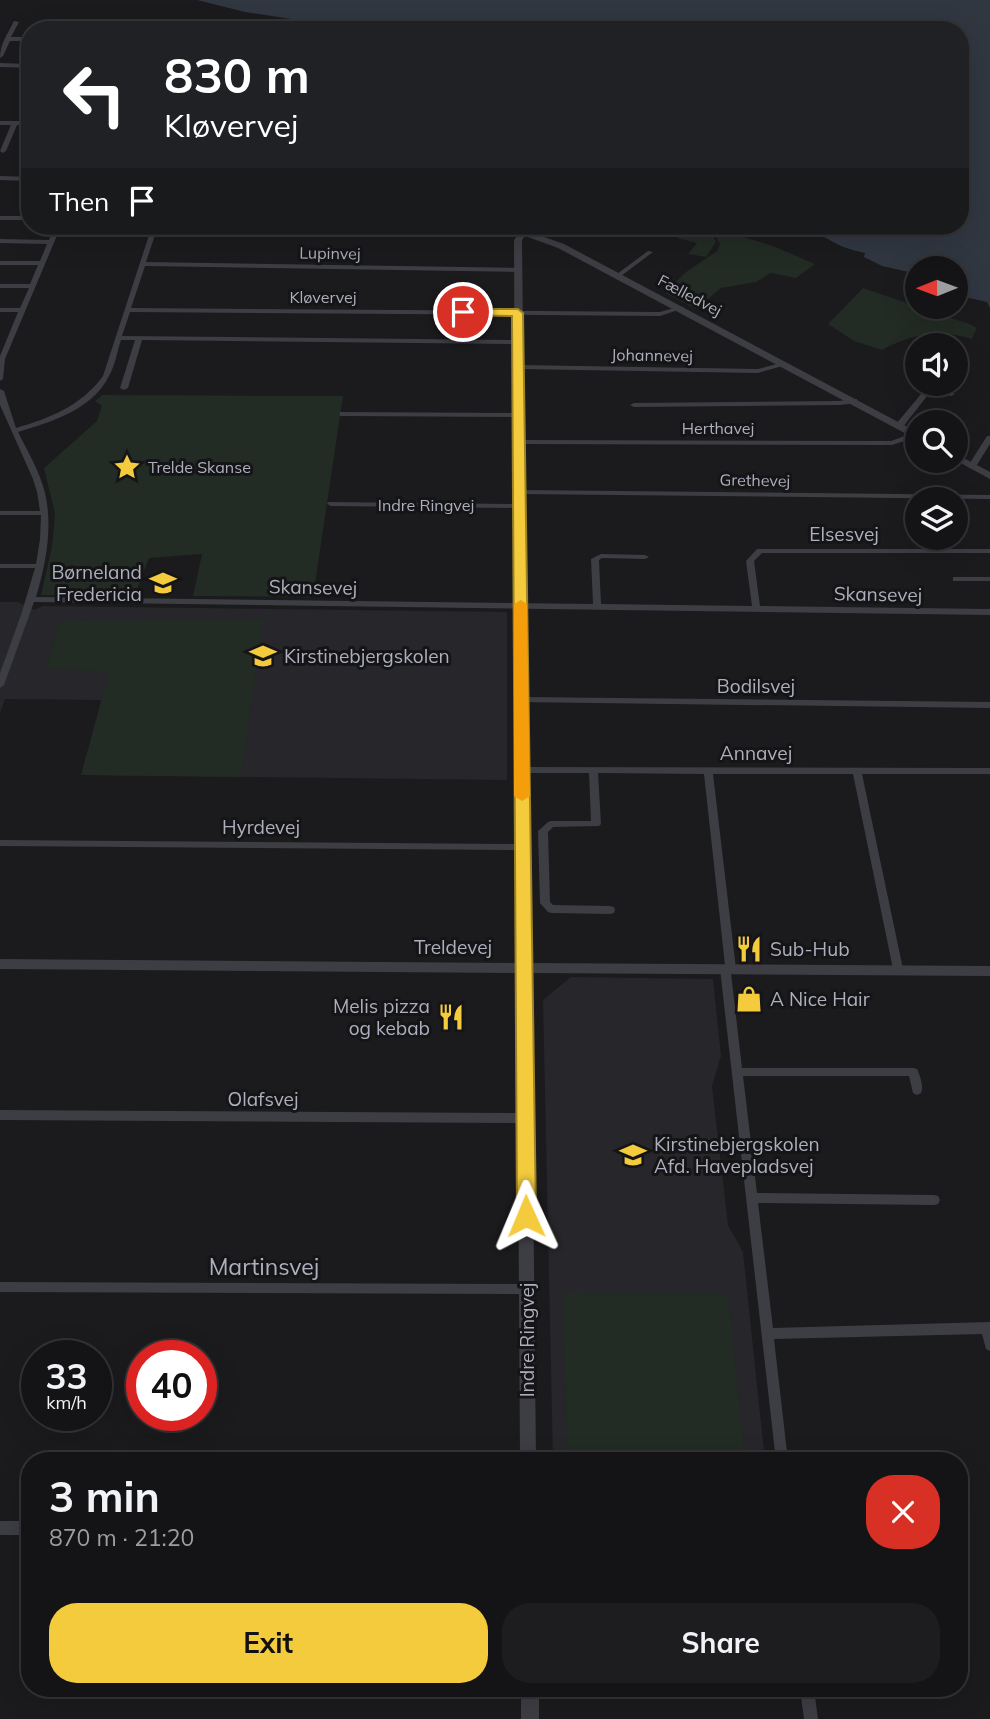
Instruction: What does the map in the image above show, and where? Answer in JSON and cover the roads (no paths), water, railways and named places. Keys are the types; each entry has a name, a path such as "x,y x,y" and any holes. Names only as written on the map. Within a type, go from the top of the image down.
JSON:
{"street":[{"path":"0,57 16,22"},
{"path":"8,39 21,39"},
{"path":"0,65 21,66"},
{"path":"0,123 21,123"},
{"path":"3,151 15,123"},
{"path":"0,178 21,179"},
{"path":"0,218 21,218"},
{"path":"0,379 1,359 54,235"},
{"path":"15,431 60,416 93,394 106,376 152,235"},
{"name":"Indre Ringvej","path":"522,235 518,240 518,342 528,1452"},
{"name":"Fælledvej","path":"530,235 561,246 619,275 905,430"},
{"path":"0,241 51,242"},
{"path":"619,275 650,252"},
{"path":"0,263 42,263"},
{"name":"Lupinvej","path":"142,264 518,270"},
{"path":"0,286 33,286"},
{"name":"Kløvervej","path":"127,310 660,314 681,308"},
{"path":"0,310 23,310"},
{"path":"0,334 12,334"},
{"path":"118,338 518,342"},
{"path":"124,388 139,338"},
{"name":"Johannevej","path":"519,367 758,371 784,364"},
{"path":"0,391 40,491 44,513 40,566 4,662 0,685"},
{"path":"899,426 923,396"},
{"path":"634,405 854,401"},
{"path":"343,414 519,415"},
{"path":"972,466 990,438"},
{"name":"Herthavej","path":"519,442 892,443 905,439"},
{"path":"968,464 990,476"},
{"name":"Grethevej","path":"520,492 990,497"},
{"name":"Indre Ringvej","path":"331,505 520,506"},
{"path":"0,513 44,513"},
{"name":"Elsesvej","path":"757,608 750,561 760,551 990,551"},
{"path":"597,606 595,559 601,556 645,557"},
{"path":"0,566 40,566"},
{"path":"956,579 990,579"},
{"name":"Skansevej","path":"29,598 990,612"},
{"name":"Bodilsvej","path":"521,700 990,705"},
{"name":"Annavej","path":"522,770 990,771"},
{"path":"593,771 596,824 551,824 543,831 545,903 551,909 610,910"},
{"path":"708,771 737,1072 781,1452"},
{"path":"857,771 898,969"},
{"name":"Hyrdevej","path":"0,843 522,847"},
{"name":"Treldevej","path":"0,964 990,971"},
{"path":"737,1072 913,1072 917,1090"},
{"name":"Olafsvej","path":"0,1115 525,1118"},
{"path":"751,1198 934,1200"},
{"name":"Martinsvej","path":"0,1287 527,1289"},
{"path":"767,1334 988,1328 990,1345"},
{"path":"0,1528 21,1528"},
{"path":"530,1697 530,1719"},
{"path":"808,1697 811,1719"}],"place":[{"name":"Trelde Skanse","path":"127,467"},
{"name":"Børneland Fredericia","path":"163,583"},
{"name":"Kirstinebjergskolen","path":"263,656"},
{"name":"Sub-Hub","path":"749,949"},
{"name":"A Nice Hair","path":"749,999"},
{"name":"Melis pizza og kebab","path":"451,1017"},
{"name":"Kirstinebjergskolen Afd. Havepladsvej","path":"633,1155"}]}
